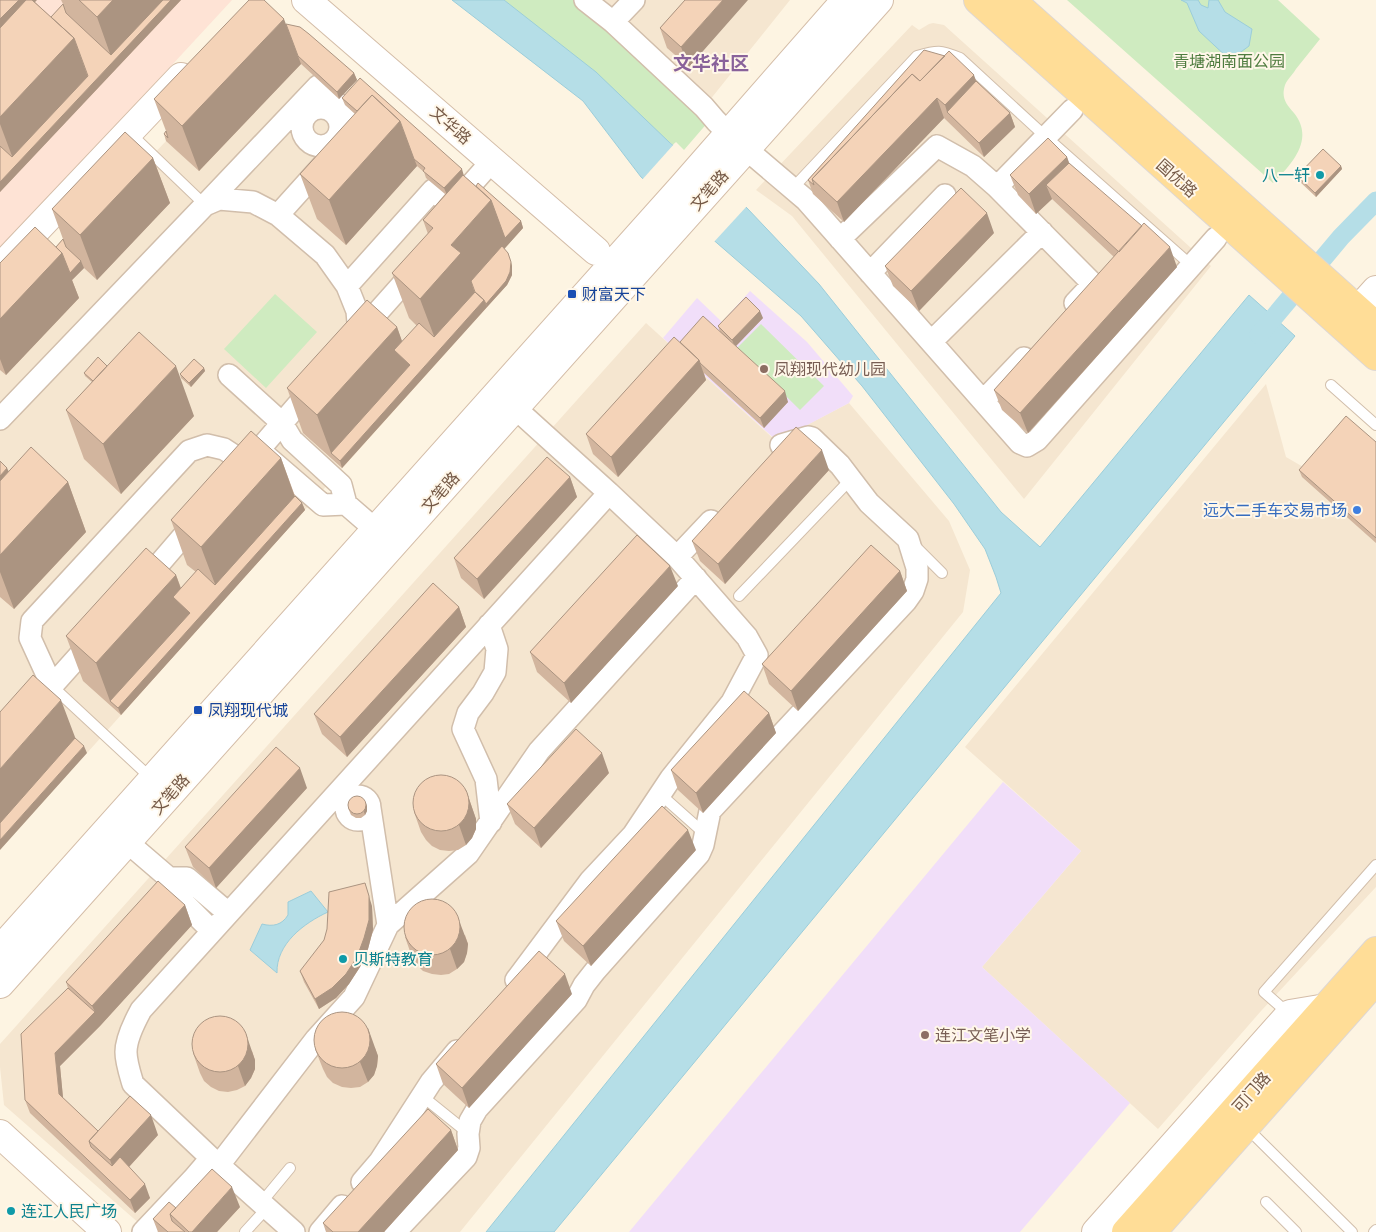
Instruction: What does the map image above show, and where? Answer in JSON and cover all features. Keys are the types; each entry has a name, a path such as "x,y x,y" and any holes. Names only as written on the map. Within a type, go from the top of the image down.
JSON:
{"main road":[{"name":"文华路","path":"306,0 596,251"},
{"name":"文笔路","path":"0,984 515,408 673,213 737,141 846,0"},
{"name":"文笔路","path":"737,141 879,0"},
{"name":"国优路","path":"978,0 1291,265"},
{"name":"国优路","path":"1011,0 1322,293 1376,356"},
{"path":"0,268 195,62"},
{"name":"文笔路","path":"0,950 152,780 253,651 376,530 550,318 673,213 676,180 710,173"},
{"path":"1367,318 1376,290"},
{"name":"国优路","path":"1322,293 1367,318"},
{"name":"可门路","path":"1126,1232 1376,951"},
{"name":"可门路","path":"1152,1232 1376,980"},
{"path":"1096,1232 1290,1014 1326,1008"},
{"path":"0,1134 107,1232"},
{"path":"0,1158 80,1232"}],"street":[{"path":"585,0 613,22 704,107 737,141 806,200 983,402 1020,443 1027,446 1044,432 1216,238"},
{"path":"613,22 634,0"},
{"path":"3,409 205,205 303,110 318,86 336,108 361,125 338,143 278,215"},
{"path":"303,110 303,133 311,143 324,146 338,143"},
{"path":"997,187 1072,110"},
{"path":"840,239 937,146 972,166 997,187 1093,284 1060,319"},
{"path":"452,206 492,161"},
{"path":"347,286 433,190 463,216 450,230"},
{"path":"870,273 945,194"},
{"path":"205,205 219,199 253,202 278,215 325,255 347,286 356,311 359,334"},
{"path":"931,342 1042,232"},
{"path":"247,464 333,363 431,253"},
{"path":"983,402 1035,346"},
{"path":"229,375 282,423 292,440 341,484 346,504 376,530"},
{"path":"504,997 590,881 633,834 671,778 732,702 757,655 747,637 677,557 645,533 609,493 515,408"},
{"path":"395,1232 466,1157 469,1148 468,1134 470,1121 477,1109 576,1000 584,985 595,971 699,854 706,835 710,811 899,609 912,591 917,579 917,568 908,539 869,503 840,465 812,438 808,437 778,446 765,461"},
{"path":"52,686 30,638 32,621 189,451 207,445 224,449 247,464 323,505 346,504"},
{"path":"294,1232 215,1162 133,1084 126,1051 133,1026 141,1010 228,913 344,796 489,626 609,493"},
{"path":"677,557 726,504"},
{"path":"132,596 209,507"},
{"path":"143,1232 193,1179 215,1162 316,1039 354,998 388,925 468,854 539,751 696,578"},
{"path":"0,744 105,626"},
{"path":"489,626 497,649 496,672 468,713 463,728 486,779 491,822"},
{"path":"344,796 347,812 355,820 361,820 366,817 370,808 388,925"},
{"path":"127,842 169,878 173,892 212,931"},
{"path":"169,878 187,878 228,913"},
{"path":"320,1232 380,1161 431,1082 467,1040"}],"lane":[{"path":"792,189 906,66 918,56 929,52 943,51 960,58 1192,266"},
{"path":"129,132 205,205"},
{"path":"1331,385 1376,425"},
{"path":"739,596 851,480"},
{"path":"908,539 942,573"},
{"path":"52,686 152,780"},
{"path":"660,794 706,835"},
{"path":"1290,1014 1264,992 1376,866"},
{"path":"422,1096 468,1134"},
{"path":"1246,1127 1352,1232"},
{"path":"245,1232 290,1168"},
{"path":"1266,1202 1296,1232"}],"shaded area":[{"path":"0,0 232,0 0,251"},
{"path":"579,0 790,0 701,111"},
{"path":"933,23 944,25 1211,266 1024,499 792,216 756,190 912,25 919,30"},
{"path":"312,41 523,228 504,250 512,266 512,275 507,285 0,850 0,316 259,43"},
{"name":"凤翔现代幼儿园","path":"750,291 807,342 853,396 849,403 777,441 663,338 697,298 722,322"},
{"name":"凤翔现代城","path":"646,323 776,441 849,403 949,521 970,570 963,612 460,1232 149,1232 4,1105 0,1067 0,1044"},
{"path":"1266,384 1286,457 1317,475 1376,538 1376,887 1261,1011 1158,1129 982,967 1081,851 965,747"},
{"name":"连江文笔小学","path":"1003,782 1081,851 982,967 1130,1103 1020,1232 629,1232"}],"green space":[{"path":"504,0 579,0 709,121 684,150 676,142 673,145"},
{"name":"青塘湖南面公园","path":"1067,0 1278,0 1320,39 1285,85 1285,100 1300,123 1302,132 1302,142 1294,159 1273,183"},
{"path":"275,294 317,332 266,388 224,349"},
{"path":"761,324 824,386 800,410 737,348"}],"water":[{"path":"452,0 504,0 596,72 669,142 747,208 819,284 1001,512 1040,547 1249,295 1295,336 554,1232 486,1232 1001,593 985,549 954,504 862,386 801,316 641,177 583,101"},
{"path":"1181,0 1198,0 1201,5 1208,8 1209,0 1218,0 1225,12 1252,29 1249,46 1230,60 1199,31 1187,3"},
{"path":"311,891 328,912 301,928 286,944 281,953 277,973 250,950 262,924 273,925 280,923 288,915 288,902"}],"pier":[{"path":"675,143 747,206 713,243 641,181"}],"building":[{"path":"0,0 19,0 0,19"},
{"path":"26,0 32,0 74,38 0,117 0,28"},
{"path":"79,0 113,0 97,17"},
{"path":"163,0 171,0 0,182 0,146 12,157 88,76 74,38 51,17 63,4 66,13 111,55"},
{"path":"249,0 264,0 284,19 182,126 154,99"},
{"path":"685,0 723,0 681,47 660,28"},
{"path":"286,24 300,27 354,73 337,92 298,56"},
{"path":"924,50 945,56 920,81 912,74 812,179 814,185 808,180"},
{"path":"949,51 974,75 945,105 937,98 837,202 812,179 912,74 920,81"},
{"path":"360,78 462,169 444,188 423,171 425,168 414,159 400,121 372,95 357,111 342,98"},
{"path":"976,81 1010,113 979,143 947,112"},
{"path":"372,95 400,121 329,200 300,174"},
{"path":"125,132 153,158 80,235 52,209"},
{"path":"1048,138 1067,157 1029,194 1010,175"},
{"name":"八一轩","path":"1323,149 1341,166 1315,193 1297,176"},
{"path":"1069,163 1142,226 1119,252 1046,185"},
{"path":"463,175 491,200 451,245 461,253 420,299 392,273 433,228 423,220"},
{"path":"478,183 521,221 505,238 491,200 476,186"},
{"path":"961,188 987,213 911,291 885,266"},
{"path":"1144,223 1170,247 1020,413 994,390"},
{"path":"35,227 62,253 0,319 0,263"},
{"path":"63,239 66,247 81,261 70,273 62,253 56,247"},
{"path":"502,246 508,253 511,262 510,272 506,281 486,304 475,292 471,281"},
{"path":"475,292 484,300 340,461 331,453 410,365 394,350 419,323 434,337"},
{"path":"746,297 760,311 732,340 718,326"},
{"path":"367,300 397,327 317,415 287,388"},
{"path":"703,316 785,391 760,418 680,342"},
{"path":"139,332 176,366 103,444 66,410"},
{"path":"674,337 699,360 611,457 586,434"},
{"path":"98,357 107,366 93,381 84,373"},
{"path":"194,359 204,368 189,383 180,374"},
{"name":"远大二手车交易市场","path":"1346,416 1376,442 1376,538 1299,470"},
{"path":"796,427 822,450 718,564 692,541"},
{"path":"251,431 281,458 201,547 171,520"},
{"path":"31,447 68,482 0,555 0,481"},
{"path":"547,457 570,477 477,579 454,558"},
{"path":"0,461 7,468 0,476"},
{"path":"295,496 302,503 118,708 110,701 190,613 173,597 198,569 215,585"},
{"path":"637,535 670,566 564,683 530,652"},
{"path":"871,545 900,571 791,691 762,664"},
{"path":"146,548 176,575 96,663 66,636"},
{"path":"433,583 459,607 340,737 314,714"},
{"path":"33,675 61,700 0,769 0,712"},
{"path":"744,691 769,713 696,793 671,770"},
{"path":"576,729 602,753 534,828 507,804"},
{"path":"75,738 84,746 0,840 0,823"},
{"path":"276,747 300,768 209,868 185,847"},
{"path":"436,775 446,775 461,783 467,792 469,803 467,814 461,823 446,831 436,831 425,826 418,819 413,808 413,798 418,787 425,780"},
{"path":"353,796 361,796 366,801 364,812 353,814 348,809 348,801"},
{"path":"662,806 688,830 583,946 556,921"},
{"path":"158,881 185,905 92,1006 66,982"},
{"name":"贝斯特教育","path":"365,883 369,896 369,920 357,957 346,974 332,988 315,999 300,971 324,940 327,929 329,892"},
{"path":"427,899 437,899 452,907 458,916 460,927 458,938 452,947 437,955 427,955 416,950 409,943 404,932 404,922 409,911 416,904"},
{"path":"539,951 565,974 462,1088 436,1064"},
{"path":"68,988 95,1012 55,1053 59,1094 98,1131 89,1141 91,1147 112,1166 120,1157 145,1184 130,1200 25,1100 21,1034"},
{"path":"337,1012 347,1012 362,1020 368,1029 370,1040 368,1051 362,1060 347,1068 337,1068 326,1063 319,1056 314,1045 314,1035 319,1024 326,1017"},
{"path":"215,1016 225,1016 240,1024 246,1033 248,1044 246,1055 240,1064 225,1072 215,1072 204,1067 197,1060 192,1049 192,1039 197,1028 204,1021"},
{"path":"130,1096 151,1115 110,1160 89,1141"},
{"path":"428,1109 451,1130 358,1232 333,1232 323,1223"},
{"path":"212,1169 232,1187 192,1232 189,1232 170,1214"},
{"path":"169,1202 176,1208 170,1214 172,1221 185,1232 168,1232 153,1219"}],"waterway":[{"path":"1259,335 1341,237 1376,201"}],"place":[{"name":"八一轩","path":"1320,175"},
{"name":"财富天下","path":"572,294"},
{"name":"凤翔现代幼儿园","path":"764,369"},
{"name":"远大二手车交易市场","path":"1357,510"},
{"name":"凤翔现代城","path":"198,710"},
{"name":"贝斯特教育","path":"343,959"},
{"name":"连江文笔小学","path":"925,1035"},
{"name":"连江人民广场","path":"11,1211"}],"district":[{"name":"文华社区","path":"711,63"}]}
